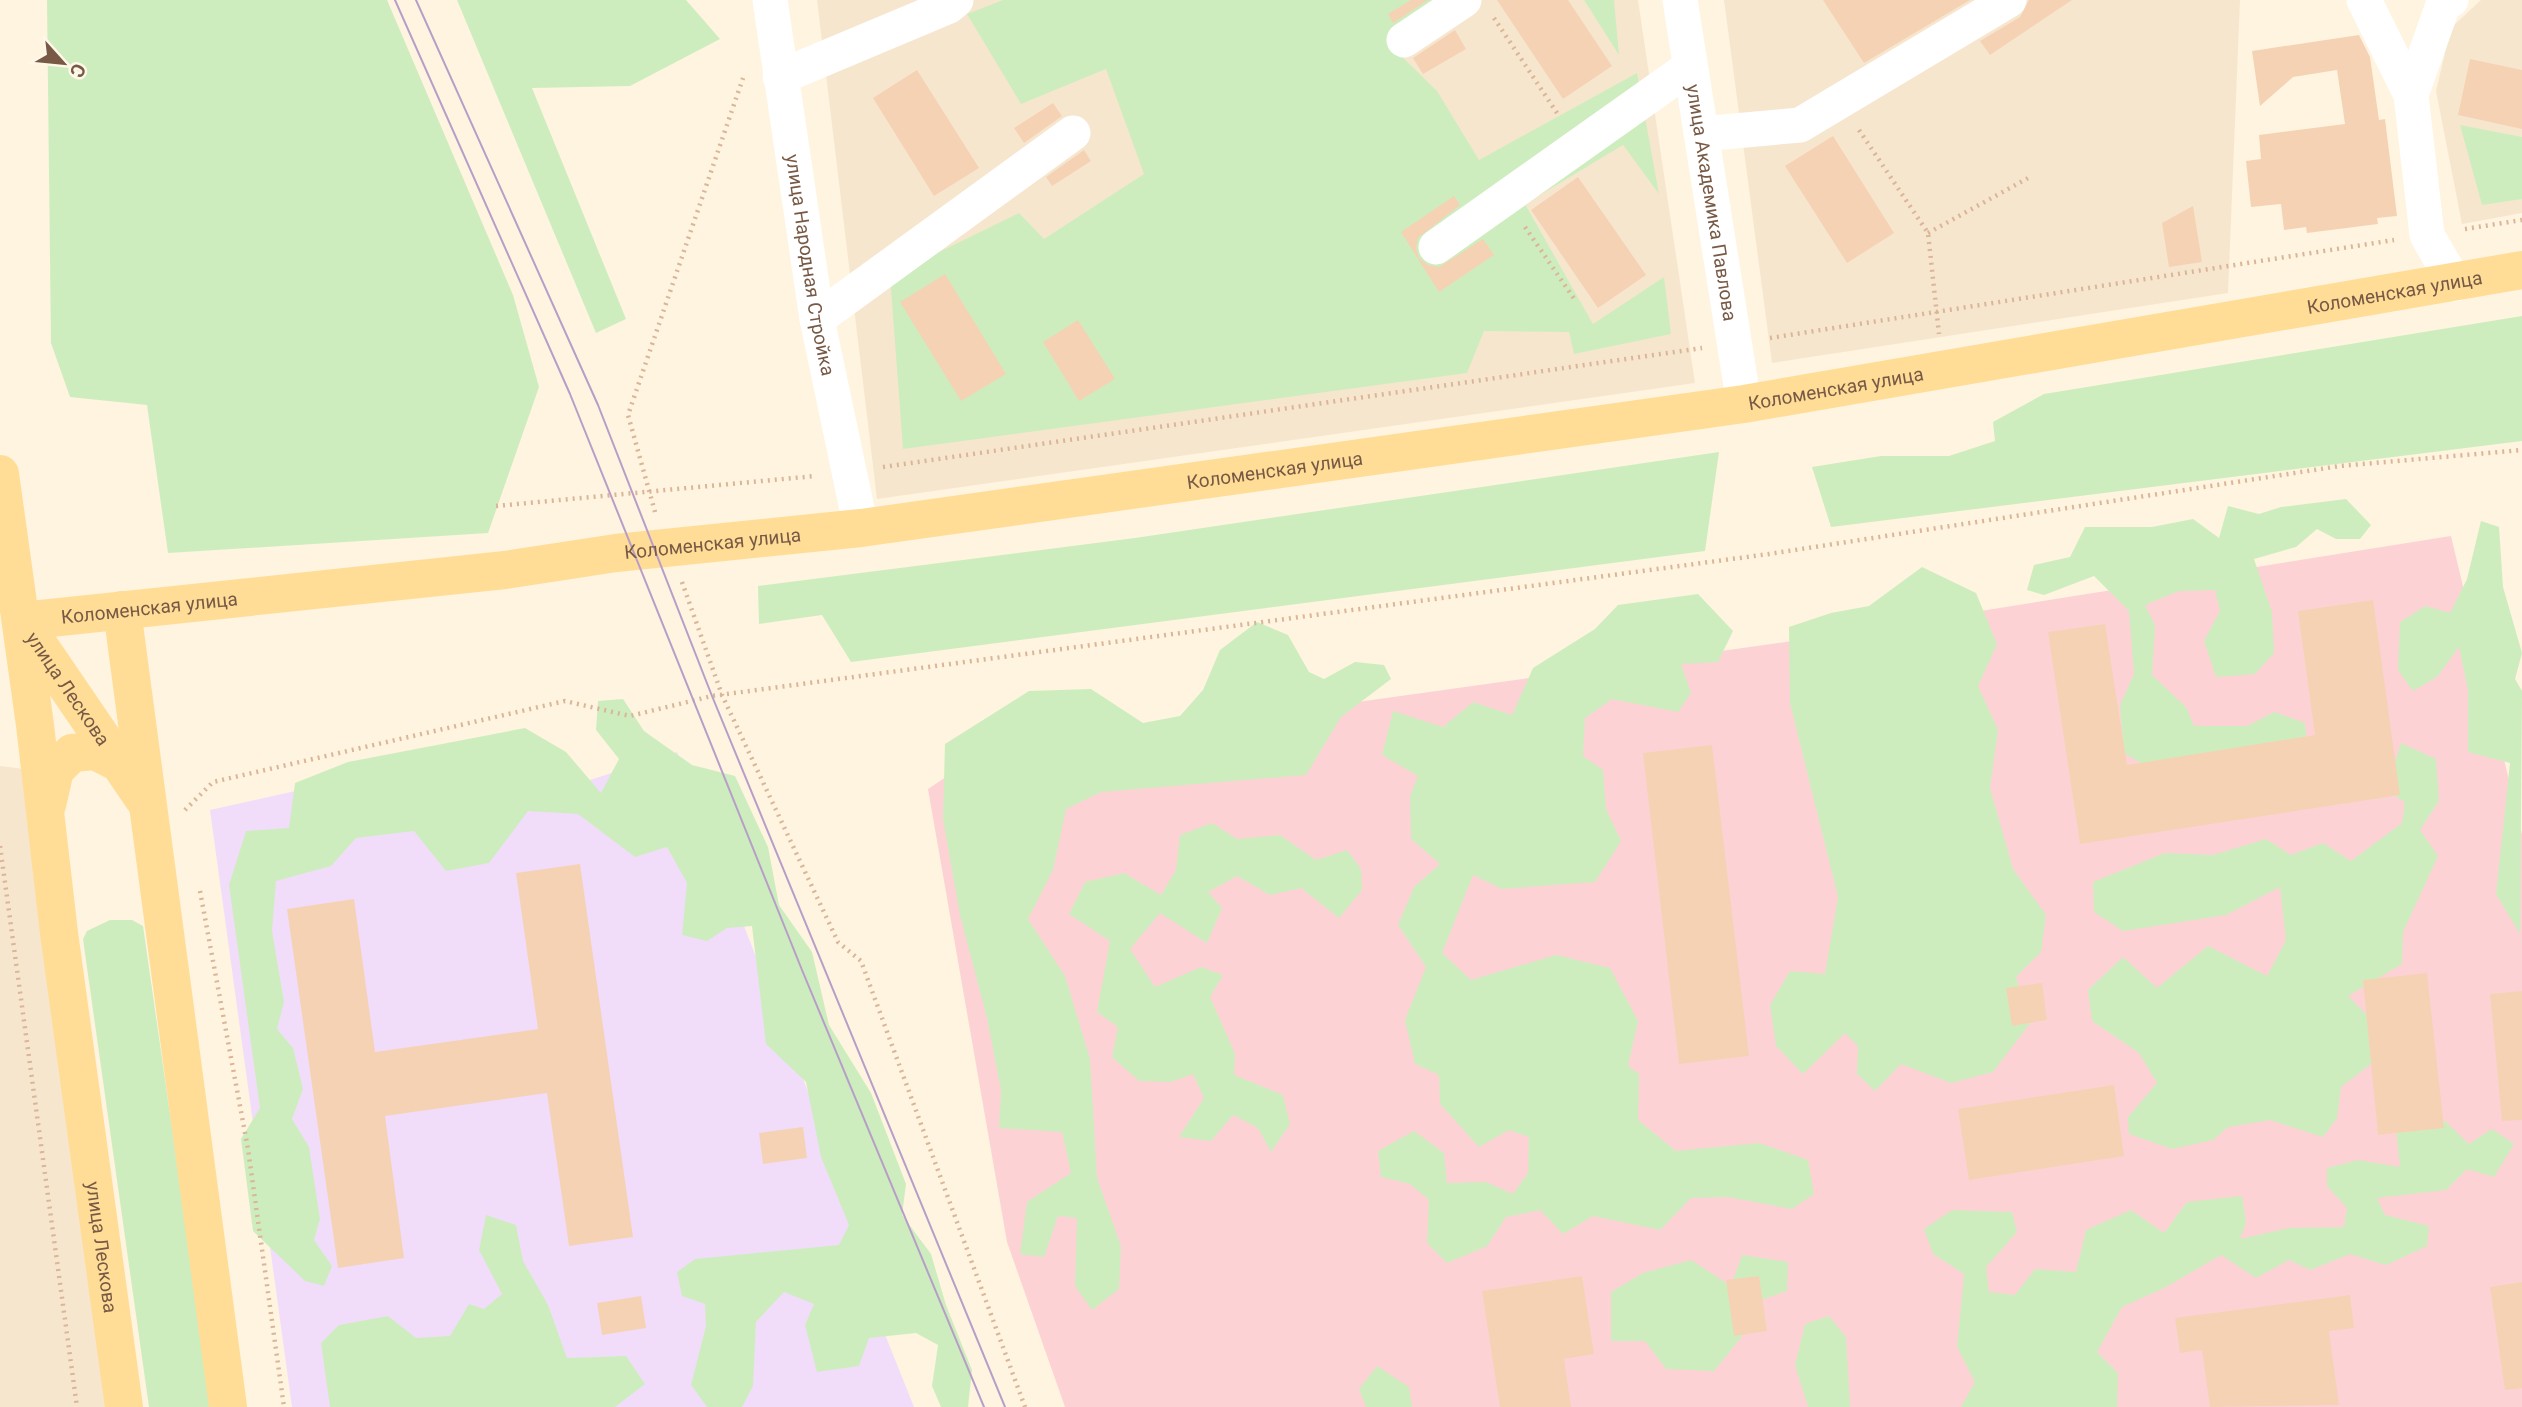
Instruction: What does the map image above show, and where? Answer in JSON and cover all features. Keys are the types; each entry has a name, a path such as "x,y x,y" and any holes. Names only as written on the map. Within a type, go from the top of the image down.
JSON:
{"main road":[{"name":"Коломенская улица","path":"11,622 505,570 616,553 861,527 1744,404 2455,284 2522,270"},
{"path":"0,474 11,622"},
{"path":"122,610 146,803"},
{"name":"улица Лескова","path":"11,622 119,762 146,803 228,1407"},
{"name":"улица Лескова","path":"11,622 46,814 58,933 124,1407"},
{"path":"46,814 55,770 72,753 95,751 119,762"}],"street":[{"name":"улица Народная Стройка","path":"770,0 817,319 861,527"},
{"path":"780,77 949,6 956,0"},
{"name":"улица Академика Павлова","path":"1680,0 1744,404"},
{"path":"1701,134 1800,125 2009,0"},
{"path":"2364,0 2411,95 2427,235 2455,284"},
{"path":"2411,95 2443,5 2451,0"},
{"path":"1404,40 1477,6"},
{"path":"1436,247 1690,67"},
{"path":"817,319 1073,134"}],"path":[{"path":"1477,6 1578,146"},
{"path":"746,71 628,415 648,493 722,695 838,942 861,961 1025,1407"},
{"path":"1839,101 1928,233 1943,370"},
{"path":"1928,233 2030,177"},
{"path":"1505,198 1575,300"},
{"path":"496,506 850,472 1734,343 2522,220"},
{"path":"187,823 185,810 213,782 565,701 630,716 722,695 1769,554 2340,466 2522,450"},
{"path":"0,846 76,1407"},
{"path":"200,890 248,1149 284,1407"}],"shaded area":[{"path":"817,0 1638,0 1695,383 877,499"},
{"path":"1724,0 2240,0 2228,293 1772,363"},
{"path":"2481,0 2522,0 2522,213 2462,224 2436,91 2451,28"},
{"path":"2451,536 2522,835 2522,1407 1065,1407 1007,1242 928,789 979,755 1786,642"},
{"path":"524,740 534,798 677,752 896,1320 884,1332 914,1407 292,1407 210,810"},
{"path":"0,766 24,769 115,1407 0,1407"}],"green space":[{"path":"47,0 387,0 513,295 539,387 488,533 168,553 147,405 70,397 51,343"},
{"path":"457,0 686,0 720,39 630,86 532,88 626,319 596,333"},
{"path":"1003,0 1481,0 1391,46 1437,91 1479,160 1637,73 1659,194 1623,145 1525,204 1593,324 1664,277 1671,334 1574,354 1569,332 1484,331 1467,373 903,449 890,276 1019,213 1044,239 1144,174 1106,69 1021,104 967,14"},
{"path":"1584,0 1614,0 1619,55"},
{"path":"2460,125 2522,137 2522,199 2482,205"},
{"path":"2522,316 2522,441 1831,527 1812,467 1881,456 1949,456 1995,441 1993,422 2044,394"},
{"path":"1719,452 1705,551 851,662 822,615 759,624 758,586 1135,538"},
{"path":"2346,499 2371,525 2360,539 2336,539 2317,529 2296,547 2254,559 2272,612 2274,653 2255,674 2216,677 2204,641 2220,611 2215,590 2179,591 2145,605 2155,625 2152,675 2186,707 2194,726 2247,726 2274,712 2305,723 2307,745 2159,774 2124,753 2120,705 2134,674 2129,611 2094,576 2044,595 2027,590 2034,565 2070,557 2085,527 2152,527 2193,519 2219,538 2228,506 2259,514 2281,507"},
{"path":"2481,521 2499,527 2503,587 2522,653 2515,679 2522,691 2520,934 2496,894 2510,763 2468,752 2468,690 2459,647 2437,677 2413,691 2398,670 2400,622 2425,606 2450,613 2467,579"},
{"path":"1922,567 1976,593 1997,644 1978,686 1998,730 1990,788 2013,869 2046,915 2041,952 2016,977 2031,1022 1993,1072 1951,1083 1901,1064 1875,1091 1857,1074 1858,1046 1845,1033 1803,1074 1776,1046 1770,1005 1790,971 1825,974 1838,897 1790,703 1789,627 1831,613 1869,606"},
{"path":"1698,594 1733,631 1718,662 1681,664 1691,693 1678,712 1612,699 1585,718 1583,756 1603,770 1606,809 1621,841 1595,882 1502,889 1473,875 1442,953 1471,980 1556,955 1610,968 1638,1021 1628,1066 1639,1074 1638,1120 1676,1151 1759,1143 1808,1160 1814,1194 1792,1209 1728,1197 1691,1198 1660,1230 1593,1216 1563,1234 1540,1210 1506,1217 1487,1246 1447,1263 1427,1243 1429,1200 1410,1184 1381,1177 1378,1151 1414,1131 1444,1153 1447,1183 1486,1182 1513,1194 1528,1173 1529,1137 1509,1130 1479,1147 1440,1104 1439,1075 1415,1064 1405,1020 1426,967 1398,925 1414,887 1440,864 1411,839 1410,796 1418,776 1382,755 1393,711 1443,727 1473,702 1512,715 1533,668 1595,629 1618,605"},
{"path":"1257,622 1288,635 1309,672 1324,679 1355,662 1384,665 1391,679 1341,717 1306,775 1101,792 1066,809 1053,870 1028,919 1065,976 1090,1059 1097,1178 1121,1246 1119,1289 1092,1310 1075,1286 1077,1218 1058,1216 1044,1257 1020,1254 1027,1202 1071,1173 1062,1132 999,1128 1001,1090 987,1018 960,915 943,819 945,744 1029,691 1091,689 1143,723 1180,716 1203,690 1220,650"},
{"path":"623,699 644,731 692,765 735,776 768,847 779,905 812,952 829,1025 871,1093 906,1184 902,1215 931,1254 946,1305 972,1370 968,1407 941,1407 932,1386 938,1345 916,1333 869,1338 859,1366 817,1372 805,1325 814,1304 784,1292 756,1322 753,1386 742,1407 707,1407 691,1385 706,1326 705,1304 682,1296 677,1272 695,1259 839,1245 849,1225 821,1157 806,1082 766,1044 752,926 727,928 707,941 682,935 687,883 667,847 635,857 578,814 528,811 489,863 446,871 414,831 356,838 331,866 276,881 272,931 284,1002 277,1029 293,1048 303,1089 292,1119 309,1147 320,1219 314,1240 332,1266 324,1286 305,1281 253,1231 241,1139 260,1108 229,885 246,831 289,828 295,783 348,762 525,728 566,752 601,793 619,759 596,730 598,701"},
{"path":"2401,743 2436,759 2439,801 2420,830 2438,856 2403,932 2402,964 2348,996 2376,1024 2380,1057 2341,1087 2337,1118 2323,1137 2270,1120 2228,1127 2213,1140 2172,1149 2129,1134 2128,1117 2157,1083 2139,1053 2092,1021 2088,990 2123,957 2157,988 2208,946 2267,976 2286,940 2280,887 2226,915 2123,931 2094,912 2093,882 2165,853 2213,855 2266,839 2291,855 2323,843 2351,861 2402,823 2405,802 2386,791"},
{"path":"1212,823 1237,839 1280,835 1316,860 1347,850 1361,869 1362,890 1339,918 1301,888 1270,895 1237,876 1208,892 1222,908 1207,943 1160,913 1130,949 1155,987 1201,967 1223,975 1210,997 1235,1054 1234,1075 1283,1095 1290,1124 1271,1152 1258,1128 1233,1115 1211,1141 1179,1137 1204,1098 1193,1074 1171,1082 1139,1081 1112,1057 1118,1027 1097,1012 1110,941 1069,914 1085,882 1124,873 1161,895 1176,870 1180,835"},
{"path":"110,920 132,920 143,926 212,1407 149,1407 83,939 87,931"},
{"path":"2426,1103 2469,1144 2492,1129 2514,1144 2494,1177 2467,1169 2446,1190 2377,1198 2385,1215 2429,1226 2427,1246 2386,1265 2350,1254 2310,1270 2289,1260 2256,1278 2221,1255 2166,1287 2122,1307 2097,1352 2118,1373 2117,1407 1961,1407 1975,1382 1957,1347 1964,1274 1933,1254 1924,1229 1952,1210 2012,1212 2017,1232 1986,1267 1989,1292 2015,1295 2035,1269 2076,1272 2086,1230 2131,1210 2164,1233 2187,1202 2242,1196 2246,1223 2240,1239 2289,1228 2344,1227 2347,1208 2327,1186 2327,1168 2358,1160 2400,1167 2395,1119"},
{"path":"486,1215 516,1225 523,1261 548,1305 567,1358 626,1356 645,1384 615,1407 330,1407 321,1343 339,1325 388,1316 416,1338 450,1336 469,1304 484,1309 502,1294 479,1250"},
{"path":"1742,1255 1788,1262 1787,1291 1752,1303 1743,1335 1714,1371 1666,1369 1645,1341 1611,1341 1611,1292 1643,1273 1691,1260 1731,1286"},
{"path":"1829,1316 1846,1337 1850,1407 1808,1407 1795,1365 1805,1324"},
{"path":"1377,1366 1409,1387 1412,1407 1366,1407 1359,1389"}],"building":[{"path":"1411,0 1428,0 1393,23 1388,14"},
{"path":"1497,0 1568,0 1612,66 1563,99"},
{"path":"1823,0 1970,0 1864,63"},
{"path":"2029,0 2072,0 1990,55 1980,41 2020,17"},
{"path":"1455,30 1466,49 1423,74 1413,58"},
{"path":"2359,35 2370,57 2379,120 2385,119 2397,216 2377,218 2378,224 2307,233 2306,227 2284,230 2281,204 2251,207 2246,161 2261,159 2259,135 2345,124 2337,70 2293,77 2260,106 2252,51"},
{"path":"2470,59 2522,70 2522,129 2458,115"},
{"path":"917,70 979,168 934,196 873,98"},
{"path":"1053,103 1062,116 1024,143 1014,128"},
{"path":"1833,136 1894,233 1847,263 1785,166"},
{"path":"1084,150 1091,161 1052,186 1046,177"},
{"path":"1578,177 1646,275 1598,308 1531,210"},
{"path":"1454,196 1460,205 1418,238 1416,248 1419,258 1428,265 1439,267 1483,239 1494,255 1439,292 1401,232"},
{"path":"2193,206 2202,262 2169,267 2162,223"},
{"path":"945,274 1006,374 961,401 900,302"},
{"path":"1078,320 1115,379 1079,401 1043,342"},
{"path":"2373,600 2400,795 2080,844 2048,632 2105,624 2127,765 2315,735 2298,611"},
{"path":"1712,745 1749,1056 1679,1064 1643,753"},
{"path":"580,864 633,1237 569,1246 547,1093 385,1116 404,1258 338,1268 287,909 354,899 375,1052 538,1029 516,873"},
{"path":"2427,973 2444,1128 2378,1135 2363,980"},
{"path":"2042,983 2047,1020 2012,1026 2006,988"},
{"path":"2522,991 2522,1120 2502,1121 2490,994"},
{"path":"2114,1085 2124,1156 1969,1180 1958,1109"},
{"path":"803,1127 807,1158 763,1164 759,1133"},
{"path":"1582,1276 1594,1354 1564,1359 1571,1407 1500,1407 1482,1291"},
{"path":"1759,1276 1767,1331 1734,1336 1726,1280"},
{"path":"2522,1282 2522,1388 2505,1390 2490,1287"},
{"path":"2350,1295 2354,1328 2329,1331 2339,1405 2210,1407 2202,1350 2180,1353 2175,1318"},
{"path":"641,1296 646,1328 602,1335 597,1303"}],"tram line":[{"path":"395,0 570,394 802,970 984,1407"},
{"path":"416,0 598,405 712,696 1005,1407"}]}
